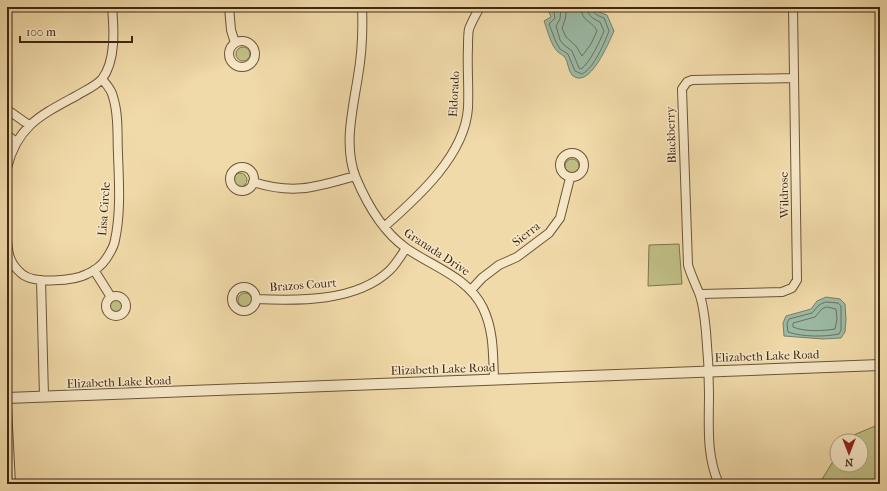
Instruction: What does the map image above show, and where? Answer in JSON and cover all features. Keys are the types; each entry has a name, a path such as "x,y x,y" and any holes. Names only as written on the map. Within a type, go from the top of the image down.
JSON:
{"street":[{"path":"7,168 10,155 16,142 29,125 48,111 87,90 102,79 113,51 112,7"},
{"path":"230,7 230,30 235,43"},
{"name":"Granada Drive","path":"362,7 362,42 350,128 350,157 355,176 369,208 395,239 406,248 451,274 471,290 483,308 493,340 494,380"},
{"name":"Eldorado","path":"384,227 402,211 439,172 449,160 459,141 464,129 468,109 469,30 480,7"},
{"name":"Wildrose","path":"700,294 794,291 797,280 793,7"},
{"name":"Blackberry","path":"720,484 716,477 711,459 706,330 700,294 692,278 688,265 682,89 687,82 692,80 794,78"},
{"name":"Lisa Circle","path":"7,240 8,254 14,266 23,275 40,280 65,279 86,275 105,260 112,250 118,218 117,130 113,95 102,79"},
{"path":"7,111 29,125"},
{"path":"7,135 16,142"},
{"path":"253,182 275,187 303,189 355,176"},
{"name":"Sierra","path":"471,290 482,278 499,265 517,257 549,233 560,218 570,178"},
{"name":"Brazos Court","path":"256,299 310,299 356,291 372,284 389,271 406,248"},
{"path":"94,270 111,297"},
{"path":"40,280 44,397"},
{"name":"Elizabeth Lake Road","path":"7,398 880,365"},
{"path":"7,407 11,484"}],"shaded area":[{"path":"243,47 248,49 250,54 248,59 243,61 238,59 236,54 238,49"},
{"path":"572,159 577,161 579,166 577,171 572,173 567,171 565,166 567,161"},
{"path":"240,173 245,175 247,180 245,185 240,187 235,185 233,180 235,175"},
{"path":"679,244 682,284 648,286 649,245"},
{"path":"245,293 250,295 252,300 250,305 245,307 240,305 238,300 240,295"},
{"path":"117,299 122,301 124,306 122,311 117,313 112,311 110,306 112,301"},
{"path":"880,424 880,484 819,484 829,468 829,473 869,473 869,433 859,433"}],"water":[{"path":"553,7 594,7 599,12 607,15 614,31 598,63 585,76 578,78 572,75 565,57 555,49 551,41 544,21 551,17 549,12"},
{"path":"826,297 840,299 845,304 845,332 841,338 823,339 784,336 783,323 786,316 811,309 817,301"}]}
